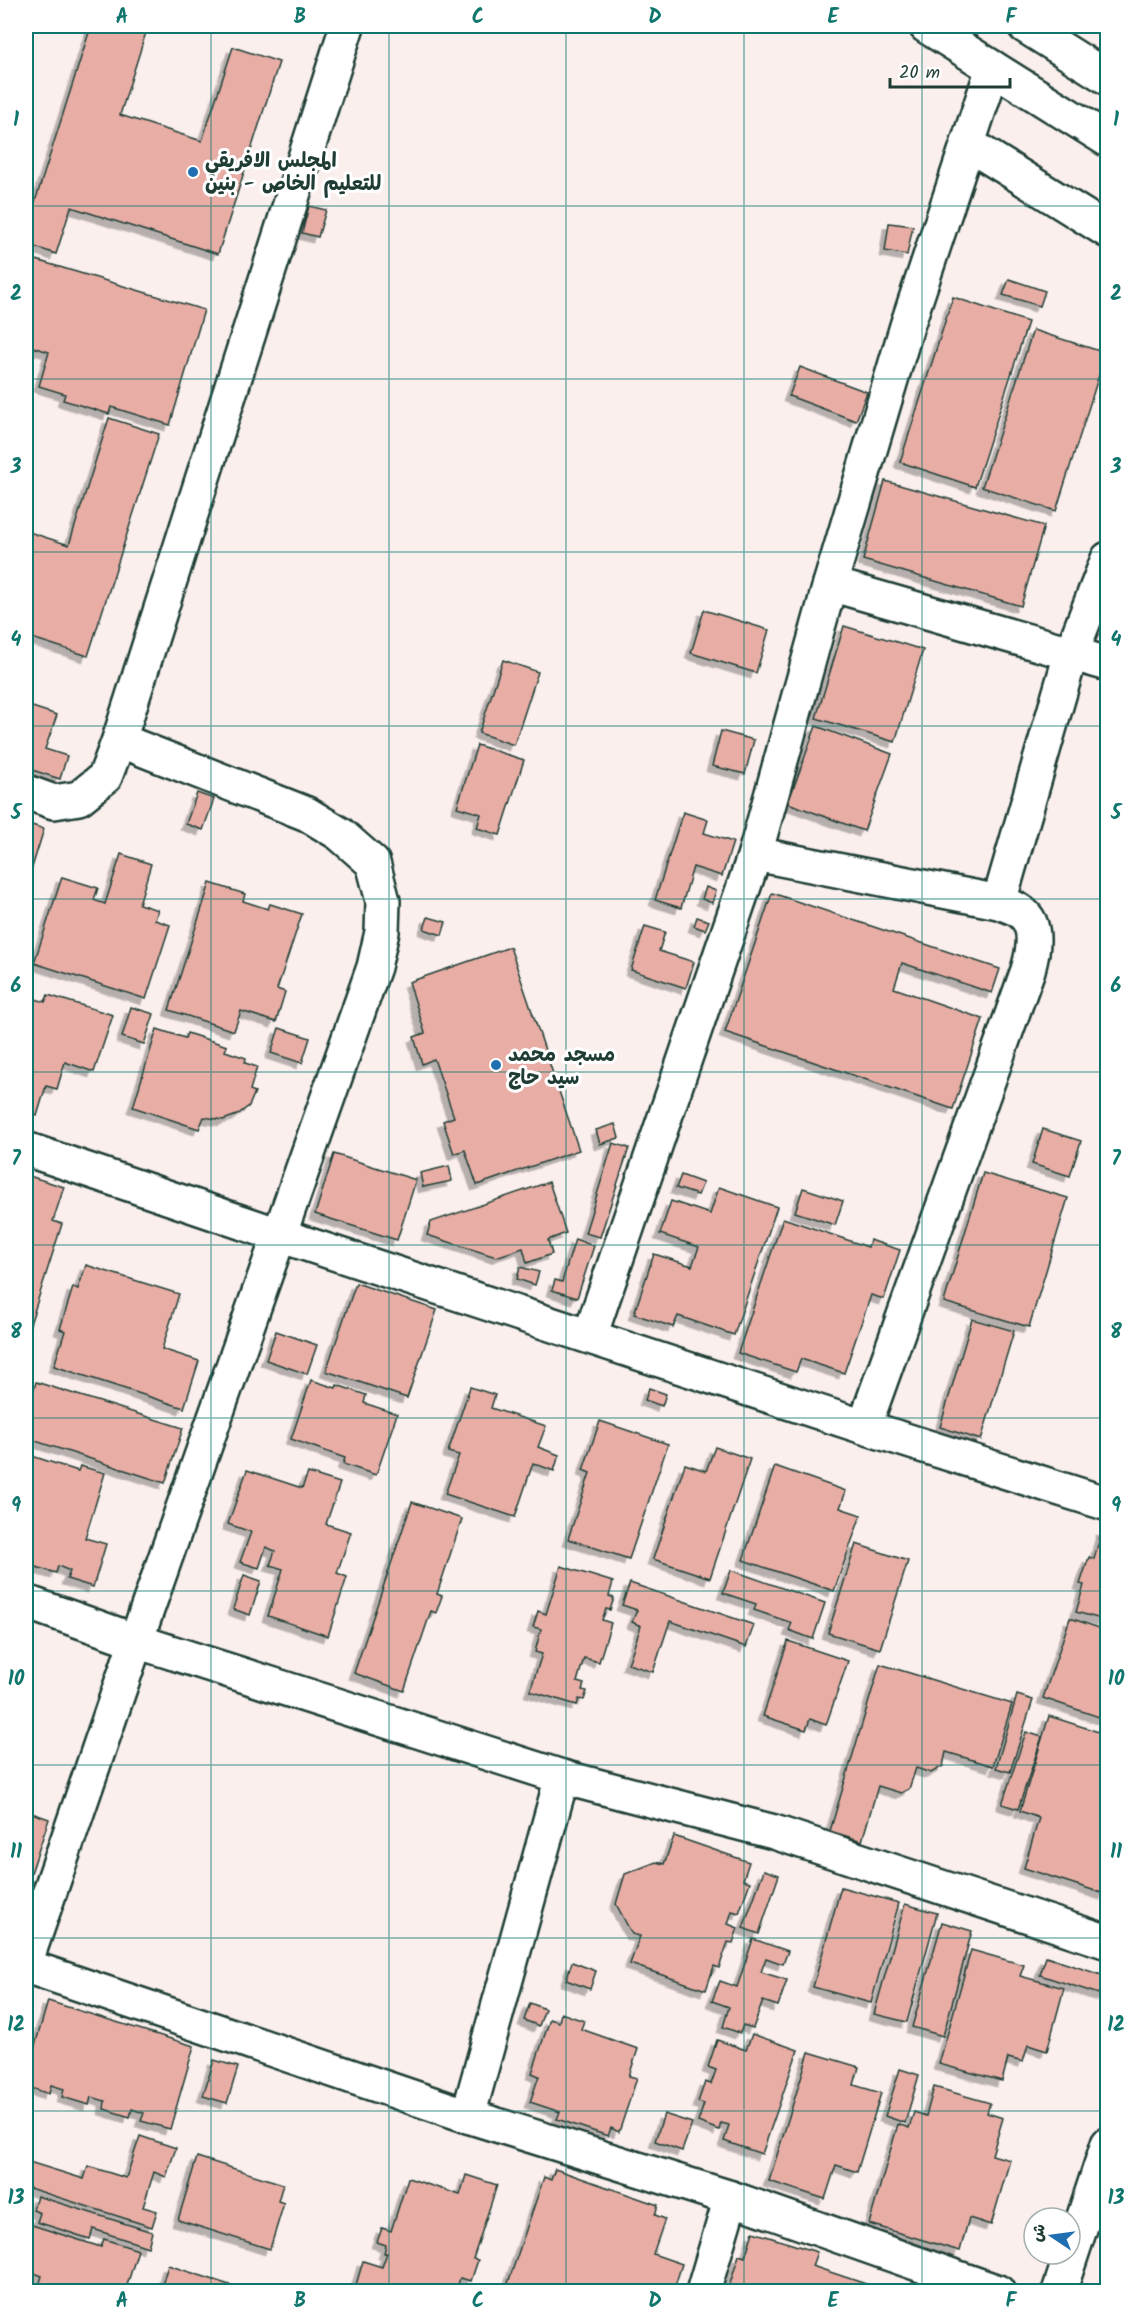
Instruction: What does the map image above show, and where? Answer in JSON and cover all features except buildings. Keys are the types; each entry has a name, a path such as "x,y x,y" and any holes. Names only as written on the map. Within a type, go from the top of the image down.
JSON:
{"street":[{"path":"26,792 54,802 79,798 105,777 119,740 347,26"},
{"path":"926,26 1107,140"},
{"path":"1025,26 1107,78"},
{"path":"590,1336 755,854 830,584 907,326 993,68"},
{"path":"968,144 1107,231"},
{"path":"999,902 1071,654 1107,559"},
{"path":"830,584 1107,664"},
{"path":"26,1961 136,1641 374,967 382,932 383,901 373,863 340,834 307,814 119,740"},
{"path":"755,854 999,902 1023,912 1032,930 1034,950 1028,970 864,1426"},
{"path":"26,1149 279,1236 1107,1503"},
{"path":"26,1602 136,1641 562,1777 774,1832 1107,1942"},
{"path":"468,2116 562,1777"},
{"path":"26,1966 468,2116 731,2198 998,2292"},
{"path":"1059,2292 1107,2144"},
{"path":"703,2292 731,2198"}],"place":[{"name":"المجلس الافريقي للتعليم الخاص - بنين","path":"193,172"},
{"name":"مسجد محمد سيد حاج","path":"496,1065"}]}
